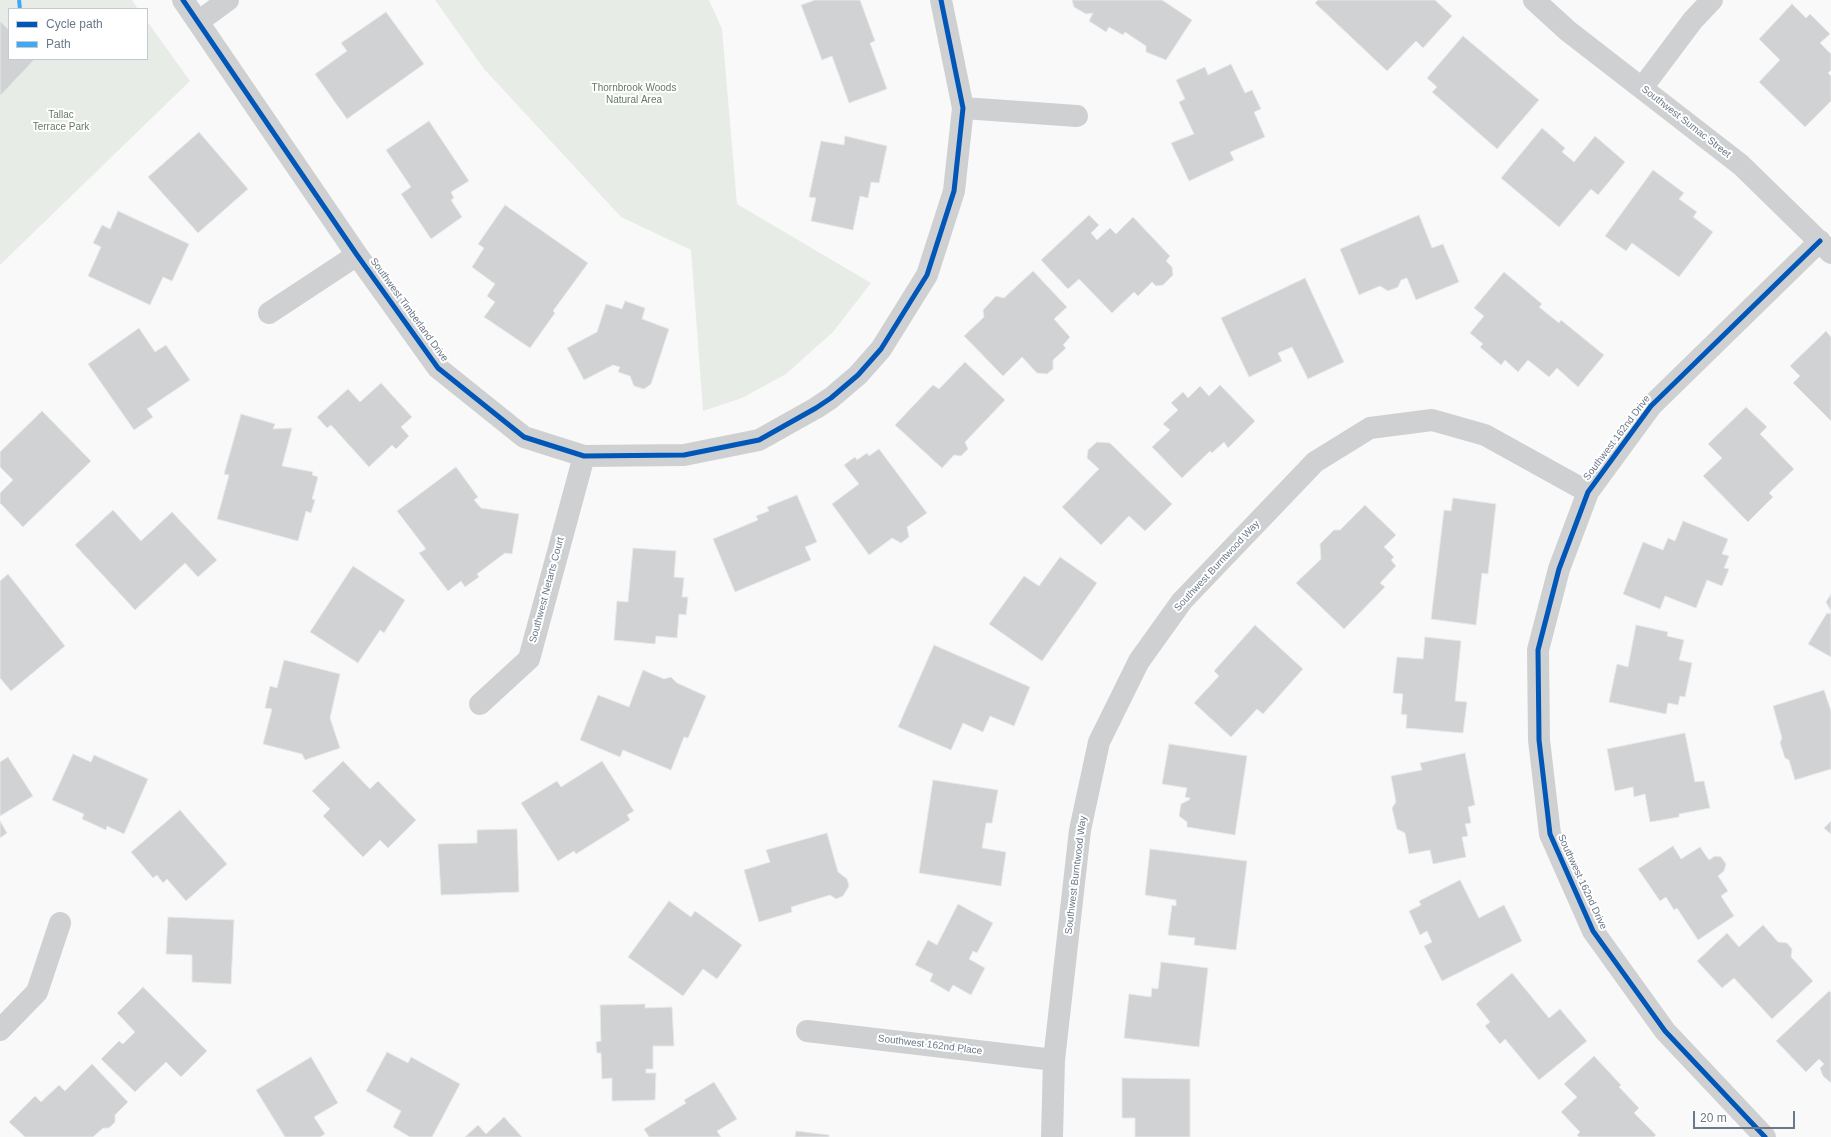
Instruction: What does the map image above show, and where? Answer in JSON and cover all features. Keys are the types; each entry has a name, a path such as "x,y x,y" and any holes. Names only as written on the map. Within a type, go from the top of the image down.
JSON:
{"street":[{"name":"Southwest Timberland Drive","path":"183,0 357,255 438,368 524,437 584,456 684,455 759,440 816,408 858,375 881,349 927,275 954,191 963,108 941,0"},
{"path":"198,22 228,0"},
{"name":"Southwest Sumac Street","path":"1534,0 1568,31 1741,165 1826,247"},
{"path":"1642,88 1693,20 1712,0"},
{"path":"963,108 1077,116"},
{"name":"Southwest 162nd Drive","path":"1765,1137 1665,1031 1593,931 1550,834 1539,740 1538,650 1559,569 1588,492 1651,406 1826,247"},
{"name":"Southwest Timberland Drive","path":"269,313 357,255"},
{"name":"Southwest Burntwood Way","path":"1052,1137 1054,1060 1080,830 1100,742 1139,661 1182,601 1315,462 1370,428 1432,420 1485,435 1588,492"},
{"name":"Southwest Netarts Court","path":"480,704 529,659 584,456"},
{"path":"0,1030 37,992 60,923"},
{"name":"Southwest 162nd Place","path":"806,1031 1054,1060"}],"green space":[{"name":"Tallac Terrace Park","path":"0,0 132,0 137,8 8,8 8,60 148,60 148,22 190,81 0,265"},
{"name":"Thornbrook Woods Natural Area","path":"435,0 709,0 722,29 737,204 871,283 833,332 786,374 742,398 703,411 691,250 621,217 484,69"}],"building":[{"path":"815,0 860,0 875,41 870,43 887,89 849,103 832,56 822,60 801,5"},
{"path":"1072,0 1162,0 1192,20 1166,60 1146,52 1146,46 1125,32 1123,35 1109,27 1106,32 1089,21 1093,13 1086,14 1074,7"},
{"path":"1318,0 1435,0 1452,16 1423,48 1416,41 1387,71 1315,3"},
{"path":"1792,4 1806,18 1810,14 1830,34 1820,43 1831,54 1831,70 1828,73 1831,76 1831,101 1805,127 1759,82 1780,60 1759,39"},
{"path":"386,12 424,64 347,119 315,74 347,51 341,43"},
{"path":"0,21 8,29 8,60 34,60 0,96"},
{"path":"1463,36 1539,100 1497,149 1432,92 1437,87 1427,78"},
{"path":"1231,64 1245,93 1252,90 1261,109 1254,112 1265,137 1230,152 1234,160 1189,181 1171,143 1194,134 1179,102 1185,99 1176,80 1205,67 1208,75"},
{"path":"429,121 469,181 451,192 454,198 451,200 462,217 431,239 401,194 411,187 386,150"},
{"path":"1542,128 1565,148 1562,152 1574,162 1595,136 1625,162 1598,195 1591,189 1559,227 1501,178"},
{"path":"199,132 248,189 198,233 148,177"},
{"path":"845,136 887,146 879,183 871,182 868,198 860,196 853,230 811,221 816,198 809,197 821,141 844,145"},
{"path":"1653,170 1684,193 1679,199 1697,212 1693,217 1713,232 1679,277 1632,243 1626,251 1605,236"},
{"path":"505,205 588,263 553,311 555,313 530,348 484,317 495,302 487,296 495,284 472,267 484,248 478,244"},
{"path":"118,211 189,244 172,281 163,277 150,305 88,276 101,247 93,243 102,225 110,229"},
{"path":"1089,215 1099,225 1091,233 1097,240 1110,228 1116,234 1133,217 1170,256 1166,261 1172,267 1173,275 1163,285 1156,286 1152,282 1138,296 1134,292 1112,313 1079,279 1068,289 1041,260"},
{"path":"1419,215 1432,248 1443,244 1459,282 1416,300 1407,278 1401,280 1398,287 1388,291 1380,286 1359,295 1340,249"},
{"path":"1033,271 1067,307 1054,319 1070,337 1063,345 1066,348 1053,360 1053,369 1047,374 1037,373 1022,357 1003,376 964,336 984,317 983,310 996,296 1004,298"},
{"path":"1504,272 1542,304 1539,307 1559,323 1561,320 1604,355 1578,387 1557,368 1549,377 1528,360 1518,372 1505,360 1501,365 1480,347 1483,344 1470,333 1484,316 1474,308"},
{"path":"1305,278 1344,362 1308,379 1292,347 1278,353 1282,361 1249,377 1221,318"},
{"path":"625,301 645,308 642,319 669,329 651,384 644,389 634,386 630,376 618,372 620,367 613,365 584,380 567,348 597,332 606,304 622,309"},
{"path":"139,328 155,352 166,345 190,380 147,409 153,417 134,430 88,364"},
{"path":"1826,331 1831,337 1831,421 1793,383 1800,376 1790,366"},
{"path":"965,362 1005,400 965,442 968,449 961,456 954,455 942,468 895,425 933,385 939,389"},
{"path":"381,383 412,417 401,427 409,436 396,449 392,445 369,467 331,425 327,428 317,417 348,389 360,402"},
{"path":"1220,385 1255,421 1228,448 1224,442 1212,453 1210,451 1182,478 1152,447 1170,430 1163,424 1178,410 1171,403 1183,392 1188,398 1200,386 1209,396"},
{"path":"1746,407 1767,427 1760,434 1794,469 1769,493 1773,497 1748,522 1703,476 1722,458 1708,444"},
{"path":"42,411 91,461 23,527 0,503 0,493 13,480 0,467 0,452"},
{"path":"241,414 275,424 273,429 292,428 282,466 313,472 312,475 318,477 312,499 315,500 311,513 306,511 298,541 217,519 229,475 224,474"},
{"path":"1097,442 1110,443 1172,504 1145,531 1129,516 1101,545 1062,507 1099,469 1087,458 1088,450"},
{"path":"879,449 927,513 907,527 909,537 901,543 892,538 869,555 832,504 859,484 844,465 855,457 857,460 867,453 869,456"},
{"path":"456,467 478,497 474,500 481,508 519,514 512,554 505,553 477,574 479,577 465,587 461,581 448,591 419,553 426,549 397,511"},
{"path":"797,495 817,542 805,547 811,560 735,592 713,539 758,520 756,516 769,511 767,507"},
{"path":"1453,498 1496,504 1488,574 1482,573 1476,625 1431,619 1444,510 1451,511"},
{"path":"1365,505 1396,535 1384,547 1394,557 1391,560 1396,566 1380,583 1385,587 1344,629 1296,583 1321,559 1320,544 1334,530 1340,530"},
{"path":"113,510 141,541 172,512 217,560 198,577 185,563 135,610 75,545"},
{"path":"1683,521 1728,539 1722,554 1729,556 1724,568 1729,569 1722,586 1707,580 1696,608 1665,596 1660,609 1623,594 1643,542 1663,550 1668,538 1675,541"},
{"path":"633,548 676,551 674,577 684,578 682,597 688,597 686,615 679,614 677,638 656,636 655,644 614,640 617,601 628,602"},
{"path":"1060,557 1097,583 1042,661 989,624 1024,576 1039,586"},
{"path":"353,566 405,600 384,633 380,630 358,663 310,632"},
{"path":"8,574 65,646 11,691 0,678 0,581"},
{"path":"1831,594 1831,611 1826,602"},
{"path":"1831,612 1831,657 1808,644 1827,613 1830,614"},
{"path":"1255,625 1303,669 1263,714 1257,709 1231,737 1194,703 1219,676 1214,671"},
{"path":"1636,625 1668,632 1667,636 1684,640 1679,660 1692,663 1685,697 1680,696 1678,705 1668,703 1666,714 1609,702 1617,664 1628,667"},
{"path":"1425,637 1461,641 1455,701 1467,702 1463,733 1406,728 1407,715 1401,714 1403,694 1393,693 1397,657 1423,659"},
{"path":"934,645 1030,687 1014,726 990,716 983,732 963,723 951,750 898,727"},
{"path":"284,660 340,674 330,718 340,748 305,760 302,754 263,744 272,709 265,708 270,686 277,688"},
{"path":"643,670 664,679 671,677 677,683 706,696 688,738 684,737 671,770 623,750 620,757 580,740 598,695 629,707"},
{"path":"1824,690 1831,711 1831,769 1795,780 1789,760 1785,758 1780,743 1782,738 1773,706"},
{"path":"1685,733 1695,782 1704,781 1710,808 1679,814 1679,817 1650,822 1645,794 1634,797 1633,787 1615,791 1607,749"},
{"path":"1169,744 1247,756 1235,835 1187,827 1187,822 1179,816 1181,804 1190,798 1185,797 1187,788 1162,784"},
{"path":"1465,753 1475,805 1468,807 1471,823 1465,824 1468,836 1462,837 1466,857 1433,864 1430,850 1409,854 1405,833 1397,829 1392,808 1396,802 1391,776 1422,770 1420,763"},
{"path":"73,754 91,762 94,755 148,779 124,834 107,826 106,830 82,819 84,814 52,800"},
{"path":"8,757 33,796 0,816 0,762"},
{"path":"343,761 370,789 378,781 416,820 388,848 380,840 363,857 323,816 330,809 312,791"},
{"path":"602,761 634,811 627,815 630,820 576,854 574,851 558,861 521,803 557,781 561,787"},
{"path":"933,780 998,790 992,823 986,823 982,848 1006,852 1001,886 919,873"},
{"path":"180,810 227,864 186,901 167,879 163,883 157,875 153,878 131,852"},
{"path":"0,821 7,833 0,838"},
{"path":"1831,821 1831,834 1824,828"},
{"path":"517,829 519,892 441,895 438,844 477,843 477,830"},
{"path":"827,833 838,872 847,879 849,886 843,896 836,899 830,895 791,907 792,912 759,922 744,870 770,862 766,850"},
{"path":"1673,846 1681,859 1700,847 1709,860 1715,856 1721,857 1726,864 1724,871 1718,876 1728,891 1721,896 1734,916 1698,940 1677,908 1674,910 1666,897 1660,901 1638,869"},
{"path":"1150,849 1247,861 1236,950 1194,945 1195,938 1168,935 1172,905 1176,906 1176,900 1145,895"},
{"path":"1460,880 1479,918 1504,905 1522,941 1442,981 1424,946 1432,942 1427,931 1420,935 1409,911 1421,905 1419,901"},
{"path":"669,901 691,917 695,911 742,945 717,979 703,969 683,996 628,957"},
{"path":"958,904 993,923 977,953 973,951 969,959 985,968 971,995 953,985 949,992 930,981 933,974 915,965 928,940 937,945"},
{"path":"168,917 234,920 231,984 192,982 192,955 166,954"},
{"path":"1763,925 1778,942 1787,943 1792,949 1791,957 1813,981 1772,1019 1734,978 1722,988 1697,961 1727,933 1739,947"},
{"path":"1161,962 1208,968 1199,1047 1124,1038 1129,994 1151,997 1152,988 1158,989"},
{"path":"1512,973 1549,1018 1560,1009 1587,1041 1539,1080 1505,1039 1500,1044 1485,1026 1490,1022 1476,1004"},
{"path":"143,987 207,1051 181,1077 166,1062 135,1092 101,1059 119,1041 123,1044 135,1032 117,1013"},
{"path":"1829,991 1831,993 1831,1083 1823,1076 1820,1068 1824,1064 1819,1059 1806,1072 1776,1041"},
{"path":"645,1004 645,1008 672,1007 674,1046 653,1046 653,1069 646,1069 646,1073 656,1073 655,1100 612,1101 612,1078 602,1079 601,1053 597,1053 596,1042 601,1041 600,1005"},
{"path":"387,1052 408,1063 411,1057 460,1084 432,1137 410,1137 393,1127 401,1111 366,1091"},
{"path":"1594,1056 1621,1085 1619,1087 1639,1108 1634,1113 1656,1135 1654,1137 1579,1137 1577,1135 1580,1132 1561,1112 1577,1097 1564,1084"},
{"path":"311,1057 338,1103 314,1117 325,1134 320,1137 285,1137 256,1090"},
{"path":"92,1064 128,1102 115,1115 115,1122 109,1128 103,1128 93,1137 25,1137 9,1122 35,1096 41,1102 59,1085 65,1091"},
{"path":"1122,1078 1190,1079 1190,1137 1135,1137 1135,1118 1122,1118"},
{"path":"714,1082 737,1119 717,1131 721,1137 649,1137 644,1129 686,1103 684,1100"},
{"path":"504,1117 522,1137 465,1137 478,1125 486,1134"},
{"path":"796,1131 829,1135 829,1137 795,1137"}],"marked path":[{"path":"19,0 20,8"}],"cycle path":[{"path":"183,0 357,255 438,368 524,437 584,456 684,455 759,440 831,398 858,375 881,349 927,275 954,191 963,108 941,0"},
{"path":"1765,1137 1665,1031 1593,931 1550,834 1539,740 1538,650 1559,569 1588,492 1651,406 1820,241"}]}
